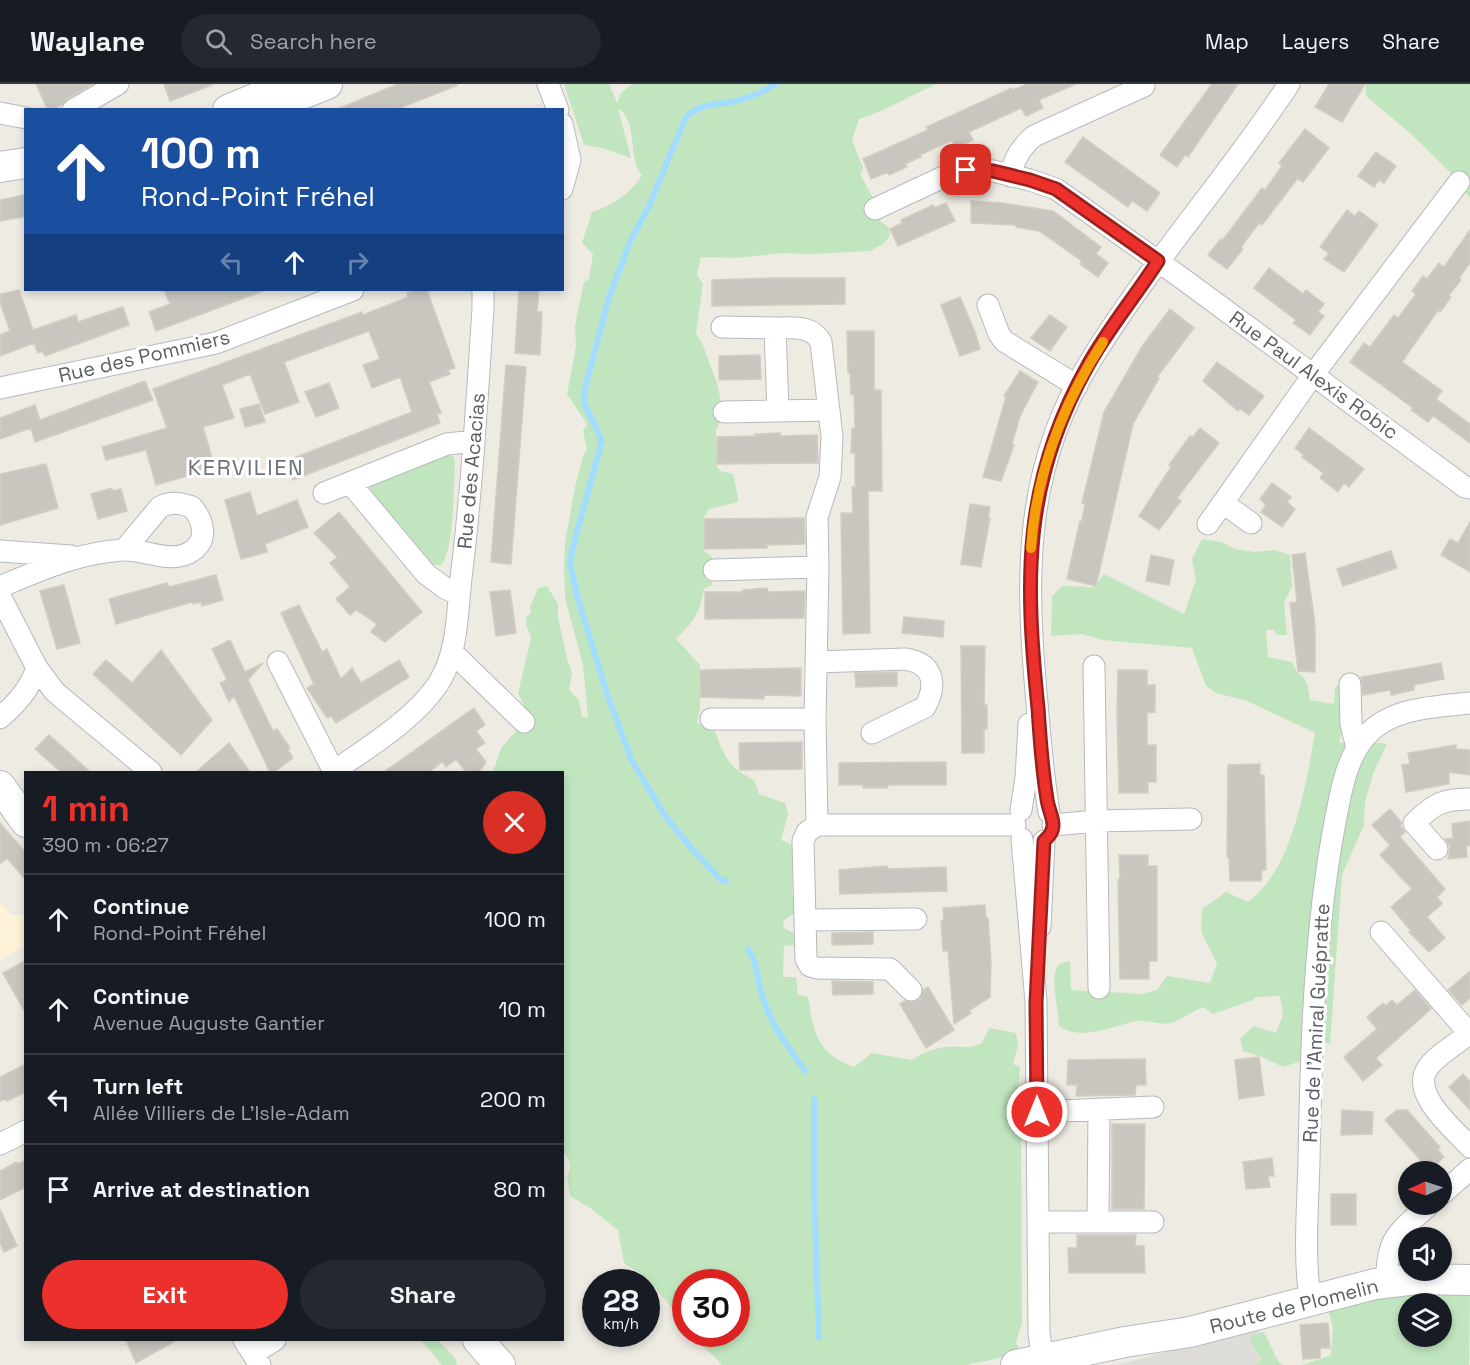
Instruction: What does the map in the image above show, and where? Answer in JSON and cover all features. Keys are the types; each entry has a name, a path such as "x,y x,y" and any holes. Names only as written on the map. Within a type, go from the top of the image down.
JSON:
{"street":[{"path":"76,108 118,84"},
{"path":"248,103 292,84"},
{"path":"248,103 327,84"},
{"path":"548,84 557,108"},
{"path":"1036,1002 1019,825 1026,778 1032,654 1030,569 1034,523 1042,478 1051,447 1077,386 1113,327 1158,261 1289,84"},
{"path":"1011,176 1013,162 1034,136 1144,86"},
{"path":"0,113 24,118"},
{"path":"564,133 570,160 564,182"},
{"path":"0,167 24,163"},
{"name":"Rue Paul Alexis Robic","path":"874,208 954,172 974,169 1011,176 1056,189 1158,261 1465,487 1470,488"},
{"path":"1208,524 1313,375 1459,182"},
{"name":"Rue des Pommiers","path":"0,388 216,343 350,291"},
{"name":"Rue des Acacias","path":"335,771 396,726 425,699 446,671 452,652 474,441 483,291"},
{"path":"988,305 999,334 1004,340 1077,386"},
{"path":"722,327 805,329 817,335 821,342 832,437 830,477 817,517 815,719 817,825"},
{"path":"775,328 778,411"},
{"path":"724,412 829,410"},
{"path":"324,493 447,444 474,441"},
{"path":"350,483 426,574 459,595"},
{"path":"1223,503 1251,523"},
{"path":"0,587 78,557 124,550"},
{"path":"0,551 78,557"},
{"path":"714,570 818,567"},
{"path":"0,596 37,668 55,692 151,771"},
{"path":"452,652 524,722"},
{"path":"1032,654 1049,826 1036,1002 1040,1332 1034,1363"},
{"path":"816,662 904,659 915,661 930,673 932,687 925,707 872,733"},
{"path":"278,662 333,771"},
{"path":"1094,666 1100,988"},
{"path":"0,718 17,703 37,668"},
{"path":"1350,684 1351,724 1357,748"},
{"path":"17,703 55,692"},
{"name":"Rue de l'Amiral Guépratte","path":"1311,1302 1307,1230 1310,1121 1324,896 1342,787 1357,748 1372,730 1397,716 1418,709 1470,702"},
{"path":"711,719 815,719"},
{"path":"0,786 24,807"},
{"path":"0,786 24,819"},
{"path":"1437,849 1414,823 1431,807 1439,803 1455,799 1470,799"},
{"path":"1019,825 1025,807 1035,805 1049,826"},
{"path":"1019,825 1033,843 1049,826 1096,820 1191,819"},
{"path":"911,990 890,969 810,966 806,959 803,841 807,832 817,825 1019,825"},
{"path":"805,920 916,919"},
{"path":"1381,932 1470,1033 1433,1062 1426,1070 1424,1079 1425,1092 1432,1105 1470,1147"},
{"path":"1037,1112 1153,1107"},
{"path":"1098,1222 1099,1109"},
{"path":"0,1144 24,1132"},
{"path":"1452,1185 1470,1169"},
{"path":"1387,1282 1387,1257 1393,1240 1419,1215"},
{"path":"1038,1222 1153,1222"},
{"name":"Route de Plomelin","path":"1034,1363 1125,1342 1190,1332 1387,1282 1418,1279 1470,1280"},
{"name":"Route de Plomelin","path":"1085,1365 1143,1349 1190,1332"},
{"path":"253,1353 272,1341"},
{"path":"455,1341 475,1365"},
{"path":"479,1341 500,1365"}],"shaded area":[{"path":"0,903 12,915 24,914 24,948 0,960"},
{"path":"1258,1328 1271,1361 1270,1365 1117,1365"}],"green space":[{"path":"564,84 609,84 617,103 621,93 632,84 936,84 881,111 859,119 852,140 863,168 860,174 873,198 883,207 878,212 881,222 889,227 890,236 883,244 870,251 784,253 736,258 701,257 697,275 703,284 696,333 717,383 721,401 721,419 716,430 717,466 720,471 733,474 738,502 709,509 703,519 703,550 712,557 713,578 711,586 704,588 695,616 676,639 700,665 700,708 697,723 714,729 732,765 754,780 759,794 785,803 788,814 781,840 793,845 792,895 797,896 796,912 783,921 784,928 797,935 797,945 784,946 783,977 796,977 798,995 808,997 815,1031 824,1048 841,1061 854,1067 872,1053 912,1060 938,1048 976,1045 982,1043 989,1028 1016,1033 1018,1046 1013,1064 1020,1067 1018,1091 1021,1130 1022,1323 1016,1342 1018,1347 1014,1355 966,1365 722,1365 704,1347 750,1347 750,1269 672,1269 672,1308 660,1294 660,1269 633,1269 624,1263 618,1230 570,1196 567,1176 570,1163 564,1153 564,771 493,771 501,748 526,720 525,707 518,693 531,638 526,617 531,613 530,607 538,588 547,586 558,604 558,617 572,673 569,690 579,700 582,717 588,718 583,665 565,598 564,566 565,543 575,487 583,456 587,450 583,431 587,424 567,394 576,346 575,326 584,282 589,279 593,254 582,243 592,212 620,198 633,188 642,175 635,160 628,122 618,108 631,158 602,148 584,145"},
{"path":"1366,84 1470,84 1470,198 1449,171 1410,133 1366,96"},
{"path":"449,455 453,456 455,461 449,547 441,565 432,565 370,493 371,485"},
{"path":"1202,539 1222,542 1235,549 1254,552 1274,550 1290,555 1292,587 1284,602 1287,635 1277,635 1274,630 1266,630 1268,657 1292,662 1305,681 1310,700 1334,704 1335,689 1338,684 1358,684 1361,703 1347,715 1339,743 1361,741 1387,744 1373,774 1365,802 1364,825 1342,875 1330,1044 1309,1036 1307,1059 1283,1067 1243,1051 1240,1039 1254,1026 1276,1033 1283,1015 1280,996 1256,997 1213,1014 1203,1007 1169,1023 1137,1021 1087,1033 1068,1031 1059,1026 1054,980 1057,967 1063,962 1070,961 1071,990 1142,994 1157,990 1167,976 1210,983 1217,964 1201,931 1202,909 1226,892 1248,902 1263,888 1276,869 1295,825 1315,733 1247,701 1216,693 1206,686 1192,648 1103,640 1082,634 1051,636 1052,596 1062,586 1094,587 1104,574 1184,614 1196,580 1192,559"},
{"path":"1470,1286 1469,1365 1302,1365 1331,1355 1333,1329 1329,1312 1337,1304 1398,1296 1398,1347 1452,1347 1452,1293 1418,1293"},
{"path":"1264,1332 1278,1361 1283,1365 1255,1365 1262,1359 1253,1347 1249,1336"},
{"path":"422,1341 439,1341 455,1358 457,1365 442,1365"}],"building":[{"path":"36,84 93,84 56,108 47,108"},
{"path":"164,84 212,84 212,85 170,101"},
{"path":"398,84 458,85 400,108 340,108"},
{"path":"1027,84 1076,84 1039,100 1043,108 1026,116 1021,108 969,132 973,140 955,148 952,140 905,164 907,167 889,175 888,172 871,179 863,159 928,130 926,127 1012,88 1013,90"},
{"path":"1212,84 1238,84 1188,157 1185,155 1177,167 1160,155"},
{"path":"1329,84 1365,84 1342,122 1315,107"},
{"path":"1305,129 1329,148 1303,182 1298,178 1262,225 1259,223 1227,269 1208,255 1221,239 1222,241 1262,188 1265,190 1282,166 1279,163"},
{"path":"1083,137 1160,193 1147,211 1132,201 1128,207 1065,162"},
{"path":"1376,152 1396,166 1384,183 1379,180 1374,187 1358,176"},
{"path":"24,195 23,217 0,221 0,200"},
{"path":"971,201 1053,211 1101,247 1096,254 1108,263 1098,277 1080,264 1082,261 1039,231 1016,227 1016,225 971,223"},
{"path":"946,203 955,221 898,246 890,229 902,223 901,220 933,205 934,208"},
{"path":"1347,210 1355,216 1359,211 1378,225 1344,272 1324,259 1329,253 1320,247"},
{"path":"1470,230 1470,263 1459,278 1461,280 1449,295 1451,297 1440,312 1438,310 1402,362 1442,391 1436,399 1470,424 1470,443 1433,416 1428,422 1411,410 1413,408 1350,362 1364,343 1370,347 1394,315 1398,318 1416,294 1412,291 1423,276 1427,279 1439,263 1444,267"},
{"path":"1269,268 1303,294 1306,290 1324,304 1318,312 1324,316 1310,335 1293,323 1296,320 1254,288"},
{"path":"845,278 845,304 712,306 712,280"},
{"path":"19,290 33,330 76,315 78,322 123,307 129,325 45,356 42,351 38,353 34,343 0,356 0,335 10,331 0,302 0,294"},
{"path":"164,291 263,291 156,331 149,312 170,304"},
{"path":"427,291 455,368 448,370 450,374 429,382 441,413 437,414 440,423 293,480 286,461 412,412 400,377 372,388 363,365 380,359 369,331 284,362 299,402 265,414 250,374 222,385 234,418 203,427 215,468 156,485 146,450 106,460 102,447 167,428 153,389 362,312 363,315 408,297 407,293"},
{"path":"519,291 539,291 537,312 542,312 540,355 515,353"},
{"path":"960,297 980,349 960,356 941,305"},
{"path":"1170,309 1194,328 1157,377 1159,378 1133,424 1096,586 1067,579 1080,521 1082,521 1085,504 1082,503 1104,412 1143,345"},
{"path":"1050,315 1067,327 1050,351 1031,338"},
{"path":"847,331 874,331 874,390 881,390 882,491 868,491 870,633 843,634 841,513 853,513 852,487 855,487 855,453 851,453 852,428 855,428 854,394 851,395 850,373 848,373"},
{"path":"760,355 761,379 719,380 719,356"},
{"path":"1217,362 1264,396 1249,415 1240,409 1238,411 1203,381"},
{"path":"506,365 526,367 511,564 491,562"},
{"path":"1020,371 1038,382 1020,416 1012,444 1014,445 1001,481 983,477 1006,397 1004,396"},
{"path":"145,381 153,400 35,442 31,428 0,439 0,418 35,405 40,420"},
{"path":"329,383 339,408 316,417 305,392"},
{"path":"259,404 265,422 245,427 240,409"},
{"path":"1200,428 1219,443 1177,498 1181,501 1159,530 1139,516 1171,467 1169,465 1190,436 1193,437"},
{"path":"1309,428 1364,469 1349,487 1344,483 1338,492 1320,478 1323,473 1302,457 1304,455 1295,448"},
{"path":"780,433 780,436 817,435 818,463 717,464 717,437"},
{"path":"46,464 58,508 0,525 0,474"},
{"path":"1272,483 1291,497 1287,502 1295,509 1282,527 1261,512 1266,505 1260,499"},
{"path":"112,488 112,491 121,489 127,511 98,519 91,494"},
{"path":"250,492 257,516 297,500 308,527 265,544 267,552 241,559 225,500"},
{"path":"970,504 990,507 981,567 961,564"},
{"path":"339,512 422,612 385,642 371,632 377,624 356,610 350,615 336,599 350,587 330,563 337,557 314,533"},
{"path":"804,518 805,544 767,545 767,548 704,549 704,519"},
{"path":"1470,522 1470,572 1441,555 1450,539 1458,543"},
{"path":"1391,551 1397,568 1343,586 1337,569"},
{"path":"1305,553 1315,625 1315,672 1298,671 1290,603 1297,602 1292,555"},
{"path":"1151,555 1174,560 1169,585 1146,581"},
{"path":"216,575 223,600 202,606 201,602 193,604 192,602 116,624 109,599 167,583 169,587"},
{"path":"64,585 80,643 57,649 40,591"},
{"path":"767,588 768,592 805,591 804,618 705,619 705,592 743,592 743,590"},
{"path":"510,590 516,633 496,636 490,592"},
{"path":"299,605 322,652 327,649 341,679 352,668 361,683 399,660 409,677 336,723 331,716 327,718 307,688 314,684 281,613"},
{"path":"904,617 944,621 943,637 902,633"},
{"path":"230,640 245,672 263,663 248,680 273,731 277,729 290,748 288,750 293,758 275,771 270,771 234,696 229,702 220,683 227,680 212,649"},
{"path":"961,646 985,646 984,705 987,705 987,729 984,729 984,753 962,753"},
{"path":"161,650 212,720 181,755 93,674 106,660 132,683"},
{"path":"1441,663 1444,679 1414,685 1414,690 1391,695 1390,690 1363,695 1361,677"},
{"path":"801,668 801,696 764,695 764,699 701,697 700,670"},
{"path":"1118,670 1147,670 1147,685 1155,685 1155,712 1147,713 1147,745 1156,745 1156,782 1148,782 1148,793 1119,793"},
{"path":"897,672 897,686 856,687 855,673"},
{"path":"474,708 485,725 476,731 485,743 476,749 486,762 480,771 465,771 456,759 446,767 442,762 430,771 385,771"},
{"path":"49,735 89,771 60,771 35,749"},
{"path":"802,742 802,769 740,770 739,743"},
{"path":"229,743 249,771 197,771"},
{"path":"1456,745 1456,749 1470,750 1470,775 1449,772 1449,784 1406,792 1402,765 1410,764 1408,753"},
{"path":"946,762 946,785 888,785 887,788 863,788 863,785 839,785 839,763"},
{"path":"1260,764 1260,775 1264,775 1266,870 1262,870 1261,881 1230,881 1229,857 1227,857 1228,765"},
{"path":"1390,809 1402,823 1400,825 1405,832 1400,837 1445,889 1437,897 1442,904 1427,917 1445,938 1429,952 1409,932 1411,931 1391,907 1412,889 1380,855 1390,845 1372,825"},
{"path":"1470,821 1470,846 1466,846 1467,857 1448,859 1450,847 1445,839 1453,838 1452,824"},
{"path":"0,823 24,851 24,878 7,858 0,864"},
{"path":"1119,855 1148,855 1148,866 1157,866 1157,961 1149,961 1149,979 1120,979"},
{"path":"887,866 888,869 946,867 947,891 840,894 839,870"},
{"path":"985,905 991,961 990,997 954,1024 948,951 943,951 941,921 944,920 943,908"},
{"path":"873,932 873,944 832,945 832,933"},
{"path":"24,961 24,1010 3,973"},
{"path":"1470,971 1470,998 1462,1005 1448,990"},
{"path":"832,981 873,982 873,994 833,995"},
{"path":"928,987 954,1030 926,1048 900,1004 920,999 923,990"},
{"path":"1415,990 1431,1009 1376,1058 1382,1065 1363,1081 1344,1057 1377,1029 1367,1017 1383,1003 1386,1006 1392,1000 1397,1005"},
{"path":"1259,1057 1264,1095 1239,1099 1235,1060"},
{"path":"1145,1059 1146,1085 1136,1085 1135,1095 1076,1096 1077,1085 1067,1085 1068,1060"},
{"path":"24,1065 24,1093 7,1101 5,1099 0,1101 0,1077"},
{"path":"1463,1074 1470,1082 1470,1110 1449,1087"},
{"path":"1342,1110 1373,1112 1372,1134 1341,1135"},
{"path":"1397,1110 1407,1110 1440,1147 1438,1150 1444,1157 1440,1161 1421,1161 1385,1120"},
{"path":"1112,1124 1145,1124 1144,1209 1112,1209"},
{"path":"1272,1158 1274,1176 1268,1176 1270,1187 1246,1189 1243,1162"},
{"path":"24,1161 24,1188 0,1200 0,1171 16,1162 18,1164"},
{"path":"1331,1194 1356,1194 1356,1225 1331,1225"},
{"path":"0,1209 17,1246 4,1252 0,1243"},
{"path":"1077,1235 1136,1235 1135,1246 1144,1246 1145,1273 1069,1273 1068,1248 1077,1248"},
{"path":"1328,1323 1330,1348 1320,1348 1320,1358 1303,1359 1300,1325"},
{"path":"126,1341 175,1341 136,1363"}],"waterway":[{"path":"726,881 722,881 665,816 632,761 608,697 578,599 570,564 602,441 585,405 585,388 609,297 630,242 648,208 686,117 697,109 746,98 776,84"},
{"path":"748,949 754,960 766,1008 781,1036 805,1071"},
{"path":"814,1099 814,1191 819,1337"}],"slow traffic":[{"path":"1031,548 1042,478 1055,436 1077,386 1103,342"}],"district":[{"name":"KERVILIEN","path":"246,467"}],"route":[{"path":"966,170 993,171 1056,189 1158,261 1088,365 1068,404 1042,478 1031,544 1032,654 1046,798 1053,820 1052,830 1044,841 1036,1002 1037,1112"}]}
